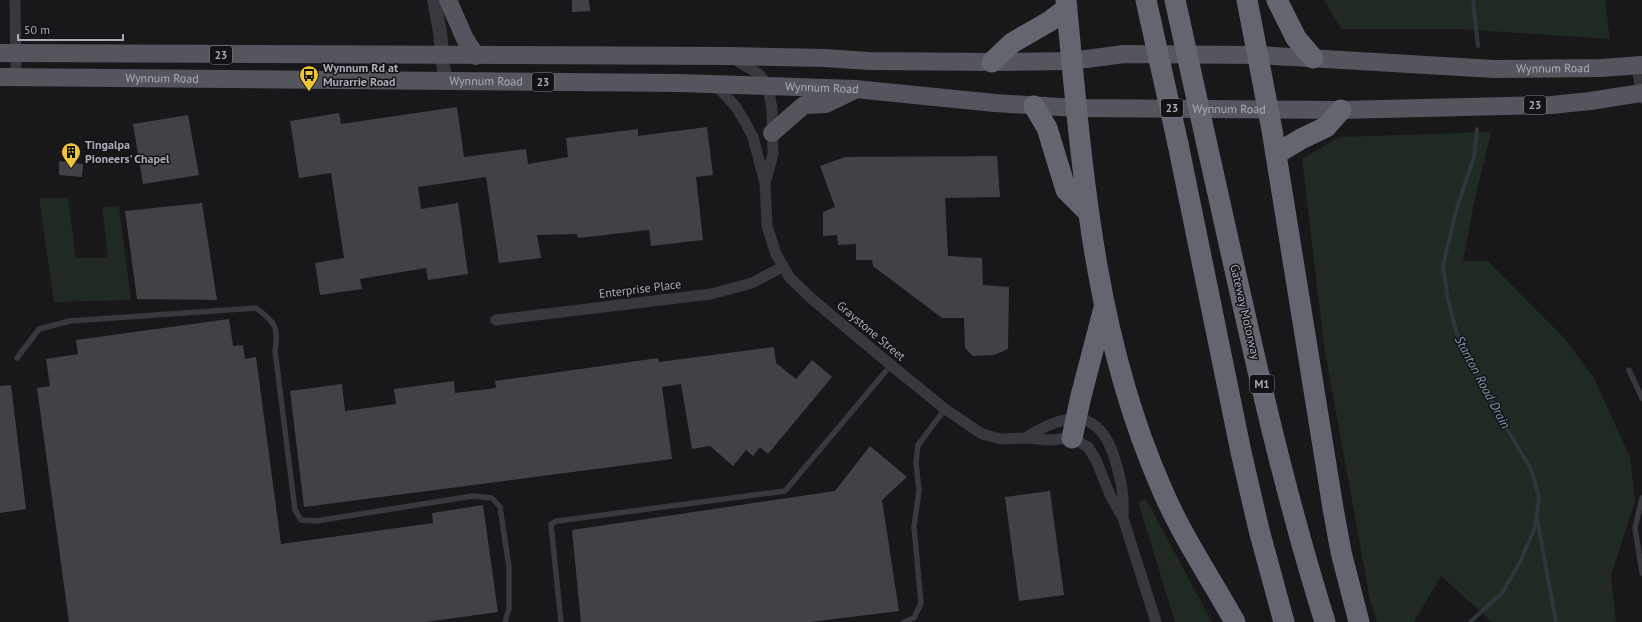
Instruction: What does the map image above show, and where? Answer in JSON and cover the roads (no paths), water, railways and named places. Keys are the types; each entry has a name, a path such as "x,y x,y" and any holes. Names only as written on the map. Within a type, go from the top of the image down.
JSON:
{"highway":[{"path":"1247,0 1276,154 1333,508 1341,552 1358,622"},
{"path":"1277,0 1296,38 1313,58"},
{"path":"1066,4 1087,210 1104,307 1135,420 1160,486 1188,543 1235,622"},
{"path":"992,62 1012,43 1050,21 1066,4"},
{"path":"1148,9 1178,144 1241,452 1259,530 1284,622"},
{"name":"Gateway Motorway","path":"1177,9 1250,337 1299,532 1325,622"},
{"path":"1034,106 1047,128 1066,190 1087,210"},
{"path":"1276,154 1301,139 1326,127 1341,110"},
{"path":"1074,428 1104,307"}],"main road":[{"path":"448,0 462,34 476,56"},
{"name":"Wynnum Road","path":"8,54 729,56 825,58 869,61 992,62 1071,61 1124,54 1258,55 1494,69 1601,68 1640,65"},
{"name":"Wynnum Road","path":"8,77 715,84 855,89 1034,106 1076,108 1341,110 1551,105 1642,95"},
{"path":"772,133 804,105 826,104 855,89"}],"street":[{"path":"8,77 8,54 15,0"},
{"path":"434,0 445,81"},
{"path":"729,56 753,69 768,86"},
{"path":"1640,65 1642,95"},
{"name":"Graystone Street","path":"715,84 736,107 753,138 764,183 767,226 782,267 799,288 891,365 969,427 991,438 1050,440 1074,428"},
{"name":"Graystone Street","path":"764,183 772,154 771,100 768,86"},
{"name":"Enterprise Place","path":"496,320 711,294 752,283 782,267"},
{"path":"1025,438 1045,425 1065,419 1074,428 1082,442 1092,452 1110,496 1123,518 1156,622"},
{"path":"1074,428 1094,424 1103,433 1110,444 1124,491 1123,518"}],"lane":[{"path":"17,358 40,329 70,321 256,308 272,320 277,337 275,351 295,510 301,520 316,521 473,496 492,498 500,507 509,568 509,609 505,622"},
{"path":"561,622 551,524 557,520 785,491 891,365"},
{"path":"1629,370 1642,398"},
{"path":"904,622 914,618 920,603 914,527 919,490 916,463 918,445 945,409"},
{"path":"1642,498 1635,528 1642,573"}],"waterway":[{"name":"Stanton Road Drain","path":"1473,0 1478,46"},
{"name":"Stanton Road Drain","path":"1470,622 1502,593 1521,560 1535,527 1539,498 1531,469 1498,414 1457,334 1448,300 1443,266 1457,207 1474,157 1477,129"},
{"name":"Stanton Road Drain","path":"1537,518 1556,622"}],"place":[{"name":"Wynnum Rd at Murarrie Road","path":"309,92"},
{"name":"Tingalpa Pioneers' Chapel","path":"71,169"}]}
